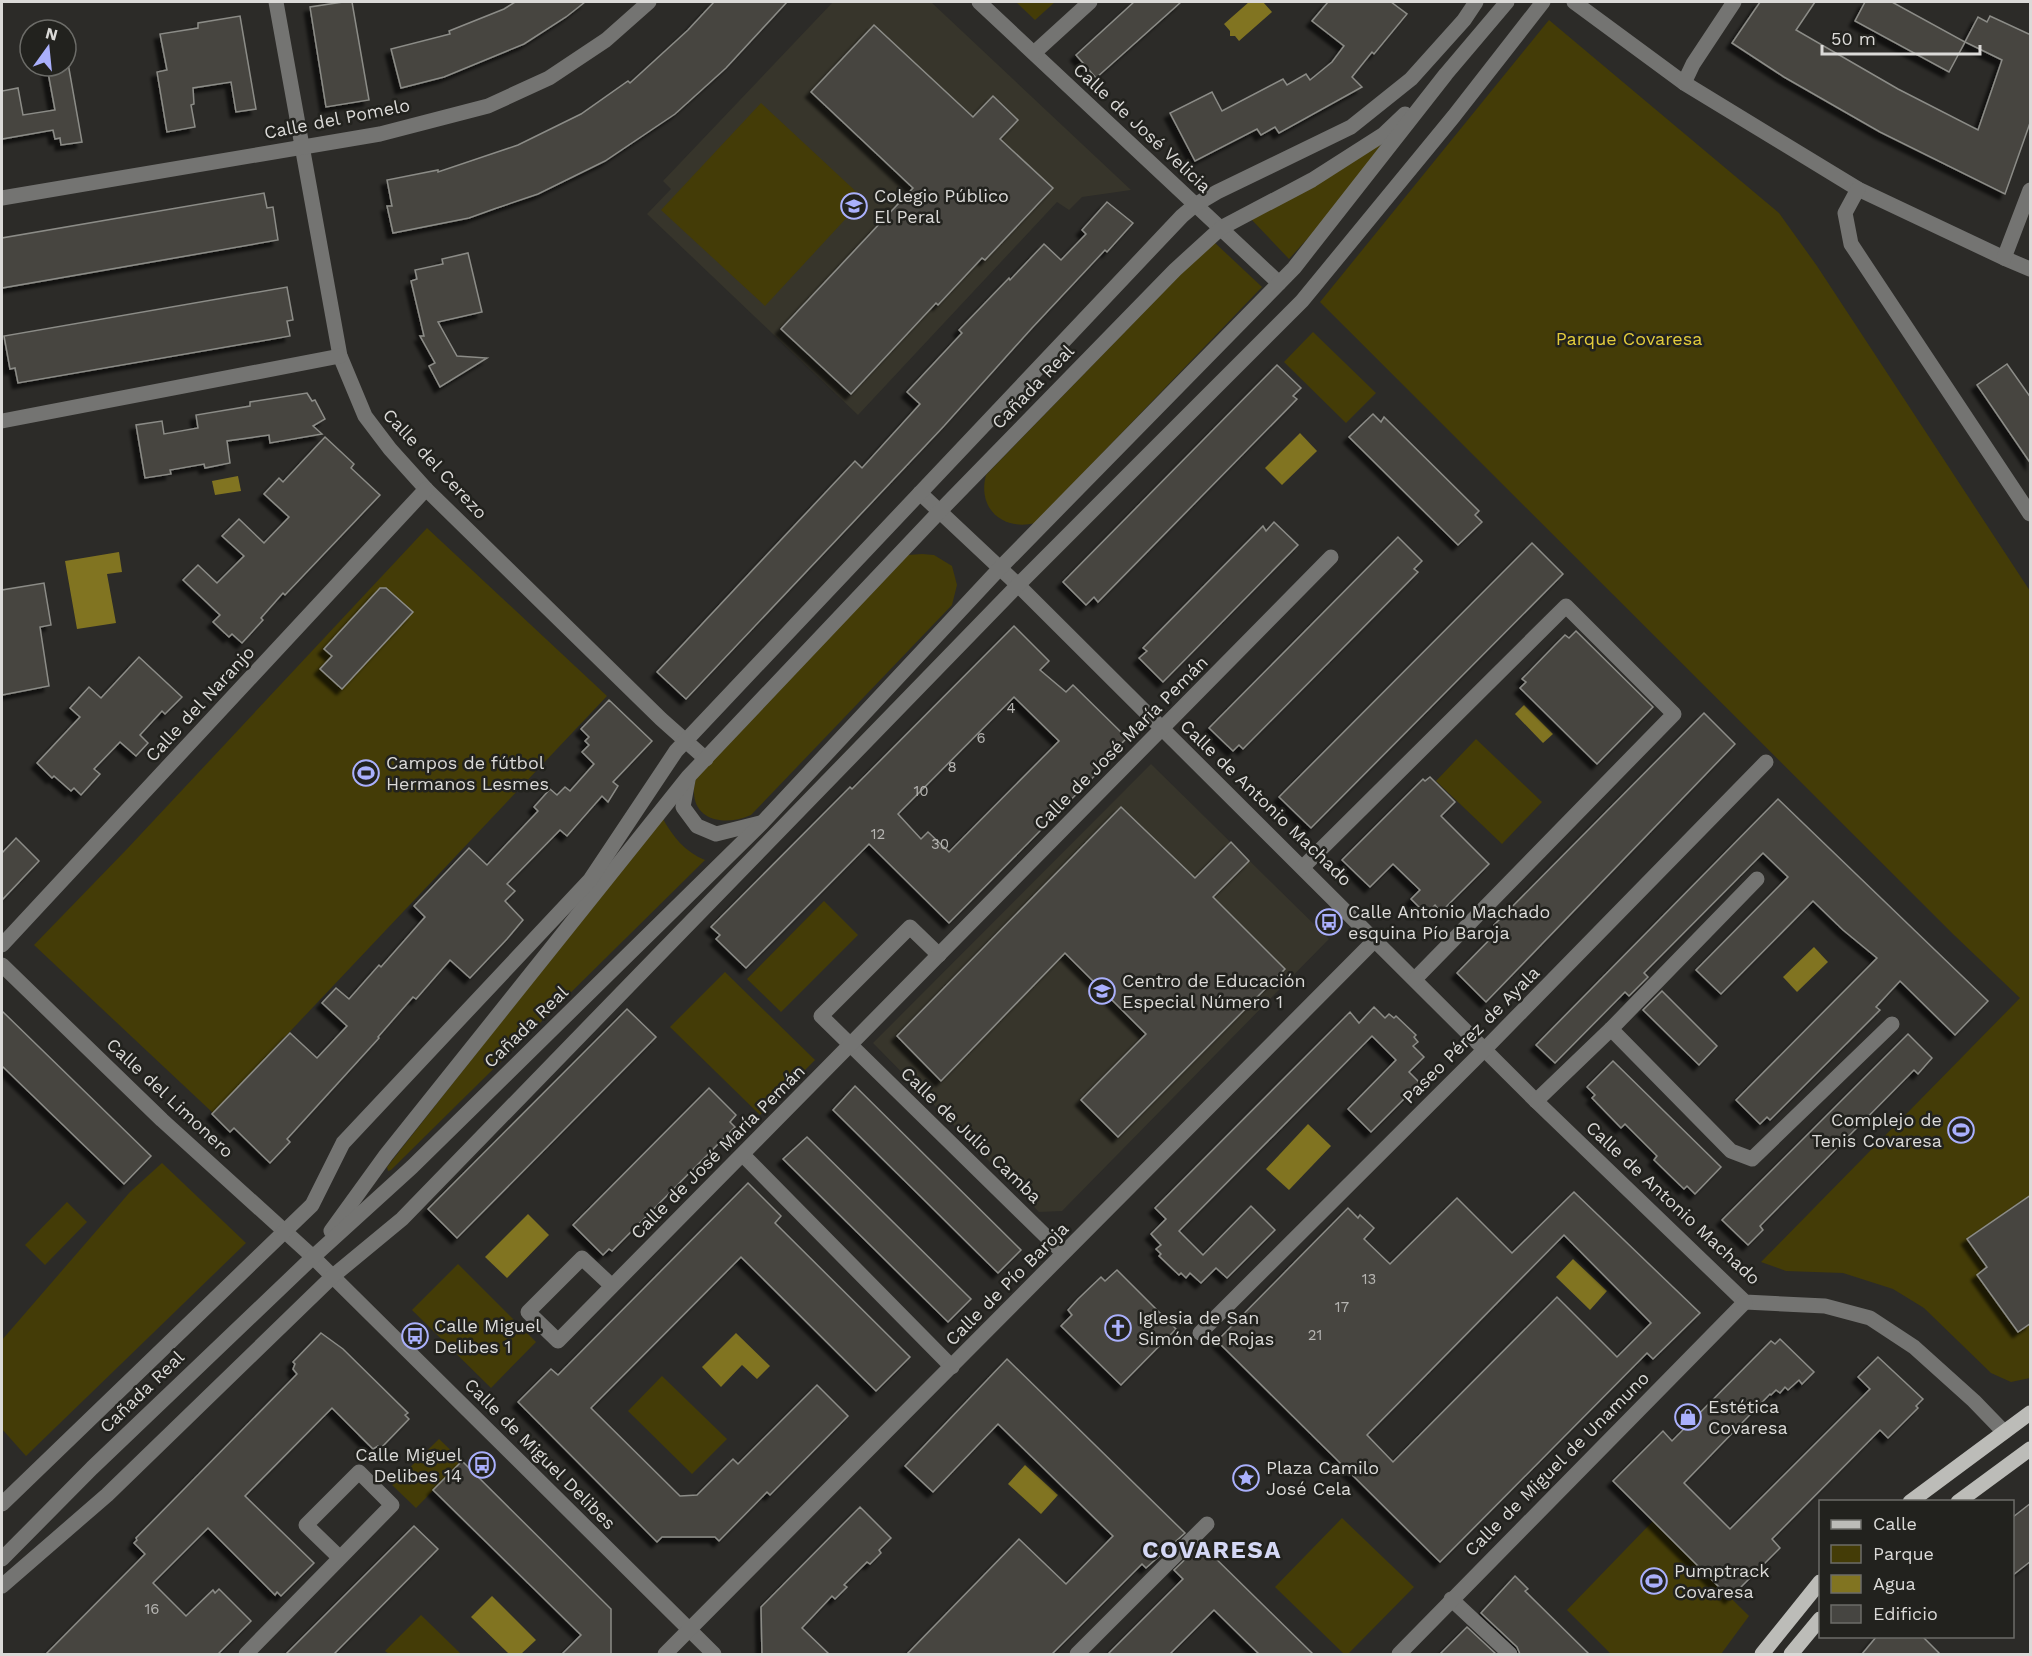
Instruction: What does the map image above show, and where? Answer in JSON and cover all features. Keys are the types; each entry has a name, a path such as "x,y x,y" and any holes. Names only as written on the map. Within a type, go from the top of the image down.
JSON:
{"main road":[{"path":"1913,1500 2031,1413"},
{"path":"1961,1500 2028,1456"},
{"path":"1762,1654 1819,1584"},
{"path":"1791,1654 1819,1621"}],"street":[{"name":"Calle del Cerezo","path":"276,2 339,356 365,416 390,449 426,489 653,711 706,759"},
{"name":"Calle del Pomelo","path":"2,198 380,134 488,106 549,78 606,40 649,2"},
{"name":"Calle de José Velicia","path":"979,2 1280,283"},
{"path":"1034,53 1090,2"},
{"path":"2,1504 312,1206 343,1143 590,879 676,751 1182,216 1217,192 1351,127 1411,79 1464,20 1476,2"},
{"name":"Cañada Real","path":"2,1559 92,1468 313,1257 412,1167 762,822 1000,568 1280,283 1309,250 1446,74 1507,2"},
{"path":"2,1586 107,1495 333,1276 402,1219 1018,585 1302,301 1544,2"},
{"path":"1574,2 1684,83 1858,189 2031,269"},
{"path":"1684,83 1693,64 1734,2"},
{"name":"Cañada Real","path":"313,1257 386,1155 688,777 940,511 1174,270 1221,228 1312,180 1384,134 1446,74"},
{"path":"1858,189 1845,213 1851,244 2031,514"},
{"path":"2004,258 2031,190"},
{"path":"2,421 339,356"},
{"name":"Calle del Naranjo","path":"2,945 426,489"},
{"name":"Calle de Antonio Machado","path":"920,493 1018,585 1304,867 1536,1101 1745,1302 1825,1306 1870,1318 1914,1347 1974,1401 2004,1432"},
{"name":"Calle de José María Pemán","path":"612,1286 582,1258 528,1312 558,1341 1331,557"},
{"path":"1304,867 1566,606 1674,714 1415,979"},
{"name":"Paseo Pérez de Ayala","path":"1200,1333 1485,1049 1766,762"},
{"path":"688,777 683,807 697,826 716,834 762,822"},
{"path":"1536,1101 1611,1029 1757,879"},
{"path":"851,1045 821,1016 910,927 939,955"},
{"name":"Calle de Pío Baroja","path":"665,1654 1376,939"},
{"name":"Calle del Limonero","path":"2,965 162,1120 313,1257"},
{"path":"1611,1029 1731,1151 1752,1159 1892,1024"},
{"name":"Calle de Julio Camba","path":"851,1045 1064,1253"},
{"path":"743,1155 952,1367"},
{"name":"Calle de Miguel Delibes","path":"313,1257 714,1654"},
{"name":"Calle de Miguel de Unamuno","path":"1399,1654 1745,1302"},
{"path":"248,1654 392,1505 358,1472 306,1525 340,1558"},
{"path":"1077,1654 1207,1524"},
{"path":"1451,1599 1510,1654"}],"shaded area":[{"name":"Colegio Público El Peral","path":"833,2 931,2 1131,190 1082,197 1069,210 1057,202 858,415 647,214 671,189 663,181"},
{"name":"Centro de Educación Especial Número 1","path":"1151,764 1329,939 1062,1211 1039,1212 873,1043"}],"green space":[{"path":"1016,2 1055,2 1035,20"},
{"name":"Parque Covaresa","path":"1549,20 1779,213 1817,266 2030,591 2030,1378 2011,1382 1991,1373 1924,1308 1893,1289 1843,1273 1786,1271 1761,1262 2020,998 1954,935 1320,302"},
{"path":"761,103 864,199 765,306 661,210"},
{"path":"1392,130 1329,215 1289,259 1251,219"},
{"path":"1213,241 1262,287 1035,523 1013,524 995,515 985,498 986,475"},
{"path":"1313,332 1376,393 1346,423 1284,362"},
{"name":"Campos de fútbol Hermanos Lesmes","path":"427,528 607,696 213,1113 34,945 127,849"},
{"path":"908,555 934,555 952,566 957,585 952,605 751,815 727,821 707,816 695,802 696,777"},
{"path":"1476,739 1542,802 1502,844 1436,781"},
{"path":"662,817 680,843 691,853 705,860 388,1171 387,1167"},
{"path":"824,901 858,935 781,1012 747,979"},
{"path":"725,972 815,1060 760,1115 670,1027"},
{"path":"162,1163 246,1243 26,1456 2,1429 2,1340 130,1192"},
{"path":"67,1202 87,1222 45,1265 25,1245"},
{"path":"458,1264 536,1342 491,1388 412,1310"},
{"path":"662,1376 727,1439 692,1474 628,1411"},
{"path":"439,1439 462,1461 416,1508 392,1485"},
{"path":"1342,1518 1414,1587 1348,1654 1344,1654 1275,1587"},
{"name":"Pumptrack Covaresa","path":"1653,1521 1749,1616 1721,1654 1611,1654 1567,1610"},
{"path":"421,1615 461,1654 389,1654 385,1651"}],"water":[{"path":"1249,2 1263,2 1272,12 1239,41 1235,36 1230,36 1230,31 1224,24"},
{"path":"1300,433 1317,451 1282,485 1265,468"},
{"path":"238,476 241,491 215,495 212,481"},
{"path":"119,552 122,572 107,574 116,623 77,629 65,561"},
{"path":"1524,705 1553,734 1543,743 1515,714"},
{"path":"1814,947 1828,962 1797,992 1783,977"},
{"path":"1308,1124 1331,1146 1289,1190 1266,1169"},
{"path":"528,1214 549,1235 507,1278 485,1257"},
{"path":"1573,1259 1607,1291 1590,1310 1556,1277"},
{"path":"736,1333 770,1366 757,1379 742,1365 721,1387 702,1367"},
{"path":"1025,1465 1058,1495 1041,1514 1008,1484"},
{"path":"492,1596 536,1640 521,1654 509,1654 471,1617"}],"building":[{"path":"352,2 369,100 326,107 310,7"},
{"path":"515,2 585,2 524,44 444,77 401,88 391,49 450,34 449,31 504,9"},
{"path":"714,2 787,2 726,68 675,114 605,161 538,194 469,218 393,233 387,206 392,206 387,180 438,170 438,172 518,145 581,114 628,81 630,83 688,30"},
{"path":"1134,2 1181,2 1096,78 1076,55"},
{"path":"1328,2 1391,2 1407,14 1352,77 1362,87 1279,133 1275,127 1261,135 1257,129 1195,161 1170,113 1212,92 1222,111 1283,79 1287,85 1306,74 1310,80 1332,62 1344,46 1312,21"},
{"path":"1760,2 1815,2 1796,30 1898,89 1978,130 2002,60 1965,42 1978,17 1987,22 1990,16 2031,35 2031,120 2005,194 1880,132 1784,77 1732,43"},
{"path":"1865,2 1892,2 1965,42 1949,72 1855,21"},
{"path":"240,16 256,109 236,112 231,82 193,88 194,104 191,105 195,127 167,132 157,72 167,70 160,34 198,28 198,23"},
{"path":"874,25 973,117 993,96 1018,120 1000,139 1053,188 985,260 982,258 938,305 936,303 851,394 781,329 913,188 811,92"},
{"path":"49,78 71,78 82,142 61,145 60,138 55,139 53,130 2,139 2,91 18,88 23,115 55,110"},
{"path":"264,193 267,208 273,207 278,240 2,288 2,238"},
{"path":"1107,202 1133,223 1107,252 1105,250 944,426 686,699 657,672 855,461 862,468 920,404 907,392 962,333 959,330 1044,244 1061,260 1086,234 1082,230"},
{"path":"468,253 482,312 438,322 457,356 487,358 440,387 429,366 435,363 420,336 424,336 411,281 417,279 415,270 443,264 442,259"},
{"path":"287,287 293,320 287,321 290,336 18,383 15,368 10,369 4,336"},
{"path":"2007,364 2031,398 2031,464 1977,385"},
{"path":"1277,365 1301,388 1293,396 1297,399 1098,602 1094,597 1086,605 1063,582"},
{"path":"307,393 312,401 315,400 325,419 313,426 322,434 270,443 269,435 227,441 230,463 205,468 204,464 170,470 171,474 145,478 136,425 162,421 164,434 198,428 196,415 250,406 250,402"},
{"path":"1373,414 1381,422 1384,417 1479,511 1475,515 1482,522 1458,545 1349,437"},
{"path":"325,437 354,464 351,468 380,495 285,595 283,593 242,643 232,634 229,637 213,622 220,615 183,580 198,565 217,583 244,556 222,536 239,519 264,543 289,517 264,494 279,478 283,482"},
{"path":"1274,522 1298,545 1163,682 1139,658 1147,651 1143,648 1263,526 1266,531"},
{"path":"1398,537 1422,561 1414,569 1418,572 1243,749 1239,745 1233,751 1209,728"},
{"path":"1532,543 1563,574 1311,828 1279,797"},
{"path":"44,583 51,625 40,627 49,686 2,695 2,590"},
{"path":"380,588 386,588 413,612 342,689 320,669 332,656 324,649"},
{"path":"1014,626 1049,661 1040,670 1066,692 1073,685 1127,738 1119,746 1122,748 949,923 869,844 746,968 716,939 720,935 711,927 850,787 852,789","holes":["1014,697 1059,741 949,852 928,832 921,839 898,814"]},
{"path":"1576,631 1653,707 1597,764 1520,688 1526,682 1522,679 1555,645 1565,635 1569,638"},
{"path":"139,657 182,697 165,714 162,711 140,735 148,743 136,756 120,742 94,769 100,774 81,795 74,788 71,791 54,776 52,778 37,763 80,717 70,708 89,687 101,698"},
{"path":"609,700 652,741 613,782 618,786 608,802 602,796 567,836 560,830 507,884 515,891 505,901 523,920 507,939 470,978 450,960 416,999 413,997 287,1139 290,1142 270,1163 234,1128 230,1132 212,1114 290,1033 317,1058 347,1026 322,1003 336,988 349,999 379,965 381,967 425,917 414,906 469,848 487,865 538,811 534,807 550,789 557,795 565,787 570,791 594,764 582,752 589,745 585,741 589,737 581,729"},
{"path":"1704,713 1735,744 1486,1002 1457,973 1499,930 1494,925"},
{"path":"1430,777 1455,802 1441,816 1489,864 1441,912 1435,905 1426,914 1411,899 1420,890 1393,864 1370,887 1342,860 1423,779 1425,781"},
{"path":"1778,799 1988,1001 1955,1035 1900,981 1876,1007 1880,1010 1770,1120 1767,1117 1760,1124 1736,1100 1877,958 1813,901 1721,994 1696,970 1788,877 1763,853 1644,973 1648,977 1629,996 1625,992 1555,1063 1536,1045"},
{"path":"1121,807 1195,878 1231,842 1249,861 1213,897 1285,969 1118,1137 1081,1100 1146,1034 1065,953 941,1081 897,1036"},
{"path":"16,838 39,861 2,900 2,853"},
{"path":"1662,991 1717,1046 1699,1065 1643,1010"},
{"path":"1374,1007 1385,1018 1389,1014 1394,1018 1396,1016 1416,1035 1414,1037 1418,1042 1413,1046 1424,1057 1409,1072 1420,1083 1371,1132 1348,1109 1396,1060 1372,1036 1179,1231 1203,1255 1251,1206 1275,1230 1227,1278 1216,1268 1201,1283 1190,1273 1186,1278 1181,1273 1179,1275 1159,1256 1161,1254 1156,1249 1161,1245 1151,1234 1166,1219 1155,1208 1350,1012 1359,1023"},
{"path":"627,1009 656,1037 457,1238 428,1209"},
{"path":"2,1011 151,1156 124,1184 2,1066"},
{"path":"1908,1034 1932,1058 1918,1074 1914,1070 1760,1226 1763,1230 1748,1245 1722,1220"},
{"path":"1613,1061 1721,1167 1695,1194 1687,1186 1684,1189 1654,1160 1657,1156 1625,1124 1621,1128 1592,1098 1595,1095 1587,1087"},
{"path":"855,1086 1021,1250 998,1273 833,1110"},
{"path":"709,1088 736,1115 730,1122 735,1127 612,1251 609,1249 603,1255 573,1225"},
{"path":"807,1137 971,1299 948,1322 783,1159"},
{"path":"748,1183 781,1216 775,1223 910,1357 876,1391 741,1257 591,1408 680,1496 697,1495 733,1459 738,1464 817,1385 848,1416 770,1495 767,1492 719,1541 715,1537 662,1537 657,1542 518,1402 551,1369 558,1375"},
{"path":"1574,1192 1700,1313 1653,1359 1647,1353 1440,1562 1217,1341 1348,1208 1358,1218 1360,1215 1374,1228 1364,1239 1390,1264 1457,1198 1512,1253","holes":["1564,1235 1651,1323 1617,1357 1557,1297 1393,1462 1367,1435"]},
{"path":"2031,1195 2031,1323 2018,1332 1977,1275 1987,1267 1967,1239"},
{"name":"Iglesia de San Simón de Rojas","path":"1117,1270 1176,1329 1121,1385 1061,1326 1072,1315 1068,1310 1078,1299 1101,1277 1105,1281"},
{"path":"321,1333 343,1349 408,1413 405,1415 409,1419 380,1449 378,1446 373,1449 332,1408 245,1496 314,1563 281,1596 277,1592 275,1595 208,1528 153,1583 186,1616 213,1590 215,1593 219,1589 251,1621 218,1654 46,1654 145,1554 134,1543 136,1538 297,1374 293,1369 295,1364 293,1362"},
{"path":"1780,1339 1814,1372 1802,1384 1799,1380 1788,1390 1785,1387 1780,1393 1776,1390 1770,1394 1684,1483 1730,1529 1870,1389 1858,1377 1878,1357 1923,1399 1916,1406 1918,1408 1888,1438 1880,1430 1772,1539 1780,1548 1730,1598 1613,1481 1663,1431 1672,1441 1771,1341 1775,1344"},
{"path":"1007,1359 1185,1533 1146,1568 1142,1564 1052,1654 907,1654 1019,1539 1066,1584 1113,1536 998,1424 933,1492 905,1466"},
{"path":"462,1461 611,1609 611,1654 562,1654 581,1635 433,1490"},
{"path":"2031,1503 2031,1561 2014,1574 2014,1516"},
{"path":"860,1507 891,1538 879,1550 881,1553 870,1564 867,1562 844,1585 847,1587 835,1599 832,1596 802,1628 829,1654 762,1654 761,1607"},
{"path":"414,1526 438,1549 334,1654 286,1654"},
{"path":"1199,1546 1204,1551 1206,1549 1313,1654 1259,1654 1214,1610 1170,1654 1108,1654 1183,1579 1174,1570"},
{"path":"1515,1576 1528,1589 1525,1591 1589,1654 1520,1654 1517,1647 1481,1613"},
{"path":"1467,1627 1496,1654 1440,1654"},
{"path":"1875,1638 1924,1638 1940,1654 1862,1654"}],"place":[{"name":"Colegio Público El Peral","path":"854,206"},
{"name":"Campos de fútbol Hermanos Lesmes","path":"366,773"},
{"name":"Calle Antonio Machado esquina Pío Baroja","path":"1329,922"},
{"name":"Centro de Educación Especial Número 1","path":"1102,991"},
{"name":"Complejo de Tenis Covaresa","path":"1961,1130"},
{"name":"Iglesia de San Simón de Rojas","path":"1118,1328"},
{"name":"Calle Miguel Delibes 1","path":"415,1336"},
{"name":"Estética Covaresa","path":"1688,1417"},
{"name":"Calle Miguel Delibes 14","path":"482,1465"},
{"name":"Plaza Camilo José Cela","path":"1246,1478"},
{"name":"Pumptrack Covaresa","path":"1654,1581"}],"district":[{"name":"COVARESA","path":"1212,1550"}]}
